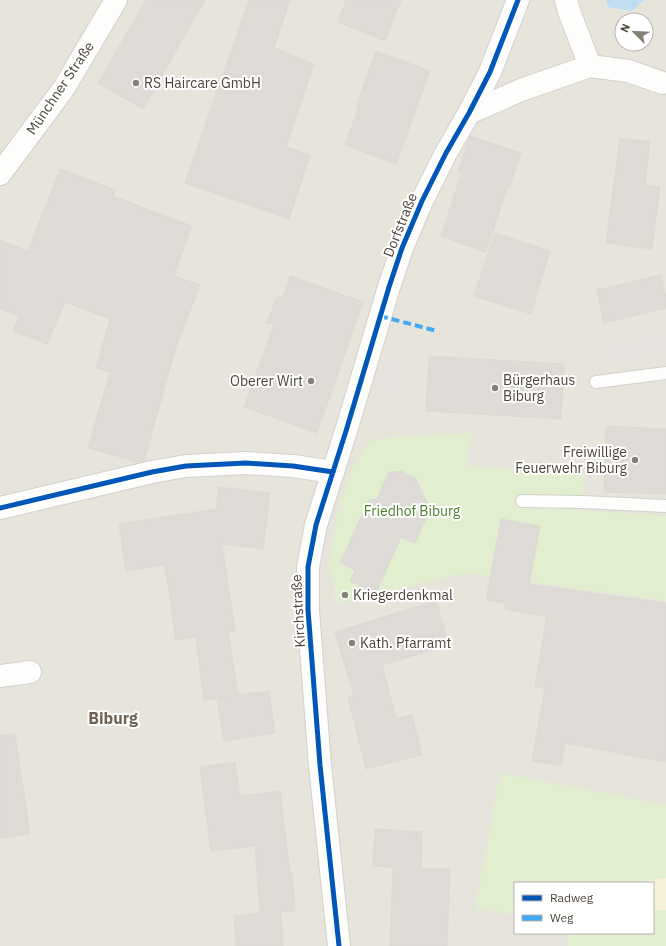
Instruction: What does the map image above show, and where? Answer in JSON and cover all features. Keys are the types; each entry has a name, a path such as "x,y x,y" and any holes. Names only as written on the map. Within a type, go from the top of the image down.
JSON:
{"street":[{"name":"Münchner Straße","path":"0,174 64,88 116,0"},
{"name":"Dorfstraße","path":"333,472 402,248 442,160 490,72 518,0"},
{"path":"566,0 590,66"},
{"path":"469,113 521,90 590,66 628,71 665,83"},
{"path":"0,508 145,474 186,466 246,463 293,466 333,472"},
{"name":"Kirchstraße","path":"333,472 316,525 308,567 308,603 320,765 339,946"},
{"path":"0,676 30,672"}],"lane":[{"path":"596,382 666,373"},
{"path":"522,500 666,506"}],"shaded area":[{"path":"0,0 666,0 666,946 0,946"},
{"path":"395,326 416,333 392,413 371,407"},
{"path":"666,330 666,354 598,370 593,347"}],"green space":[{"name":"Friedhof Biburg","path":"471,433 467,466 585,474 582,510 666,516 666,601 465,573 335,604 333,574 328,570 338,510 348,477 367,444 380,438"},
{"path":"500,773 666,805 666,946 567,946 568,934 654,934 654,882 514,882 514,915 475,908"}],"sand":[{"path":"666,878 666,910 654,911 654,882 648,882 648,880"}],"water":[{"path":"606,0 644,0 632,11 608,7"}],"building":[{"path":"146,0 205,0 143,109 98,83"},
{"path":"249,0 290,0 274,48 314,64 286,147 310,155 289,219 185,183"},
{"path":"346,0 401,0 385,41 338,22"},
{"path":"376,51 430,71 396,164 345,145 359,107 356,106"},
{"path":"470,136 521,153 509,188 507,188 486,252 441,236 462,172 458,171"},
{"path":"620,138 650,142 645,185 660,187 652,249 606,243"},
{"path":"60,169 115,190 113,196 192,226 174,276 200,285 176,347 144,461 138,462 88,448 110,372 96,368 110,319 65,302 47,344 13,331 19,316 0,309 0,240 28,251"},
{"path":"495,233 550,251 531,314 474,296"},
{"path":"661,275 666,299 666,308 604,323 597,290"},
{"path":"290,276 363,302 317,433 244,407 274,324 267,323 277,297 283,298"},
{"name":"Bürgerhaus Biburg","path":"429,356 564,364 561,419 426,411"},
{"name":"Freiwillige Feuerwehr Biburg","path":"606,426 666,429 666,494 604,492"},
{"path":"401,471 415,478 430,509 415,543 401,537 376,593 350,581 355,570 340,563 369,500 377,499 388,473"},
{"path":"219,487 270,493 263,549 222,544 235,631 228,632 238,695 269,691 275,733 224,741 217,698 204,700 196,637 176,640 165,565 126,571 119,524 216,509"},
{"path":"501,519 540,526 529,584 666,603 666,762 565,743 561,766 532,761 545,688 535,686 547,617 505,609 505,603 486,600"},
{"path":"436,601 449,645 382,665 396,719 412,715 422,755 366,769 348,697 354,696 335,632"},
{"path":"15,734 30,834 0,838 0,735"},
{"path":"235,762 240,796 280,791 290,872 292,872 295,911 281,912 283,946 236,946 234,916 260,913 255,846 211,851 200,767"},
{"path":"375,829 422,832 421,869 450,869 447,946 390,946 393,867 373,866"}],"marked path":[{"path":"380,316 437,331"}],"cycle path":[{"path":"339,946 320,765 308,610 308,567 316,525 402,248 422,201 490,72 518,0"},
{"path":"0,508 152,472 186,466 246,463 293,466 333,472"}],"place":[{"name":"RS Haircare GmbH","path":"136,83"},
{"name":"Oberer Wirt","path":"311,381"},
{"name":"Bürgerhaus Biburg","path":"495,388"},
{"name":"Freiwillige Feuerwehr Biburg","path":"635,460"},
{"name":"Kriegerdenkmal","path":"345,595"},
{"name":"Kath. Pfarramt","path":"352,643"}],"district":[{"name":"Biburg","path":"113,718"}]}
